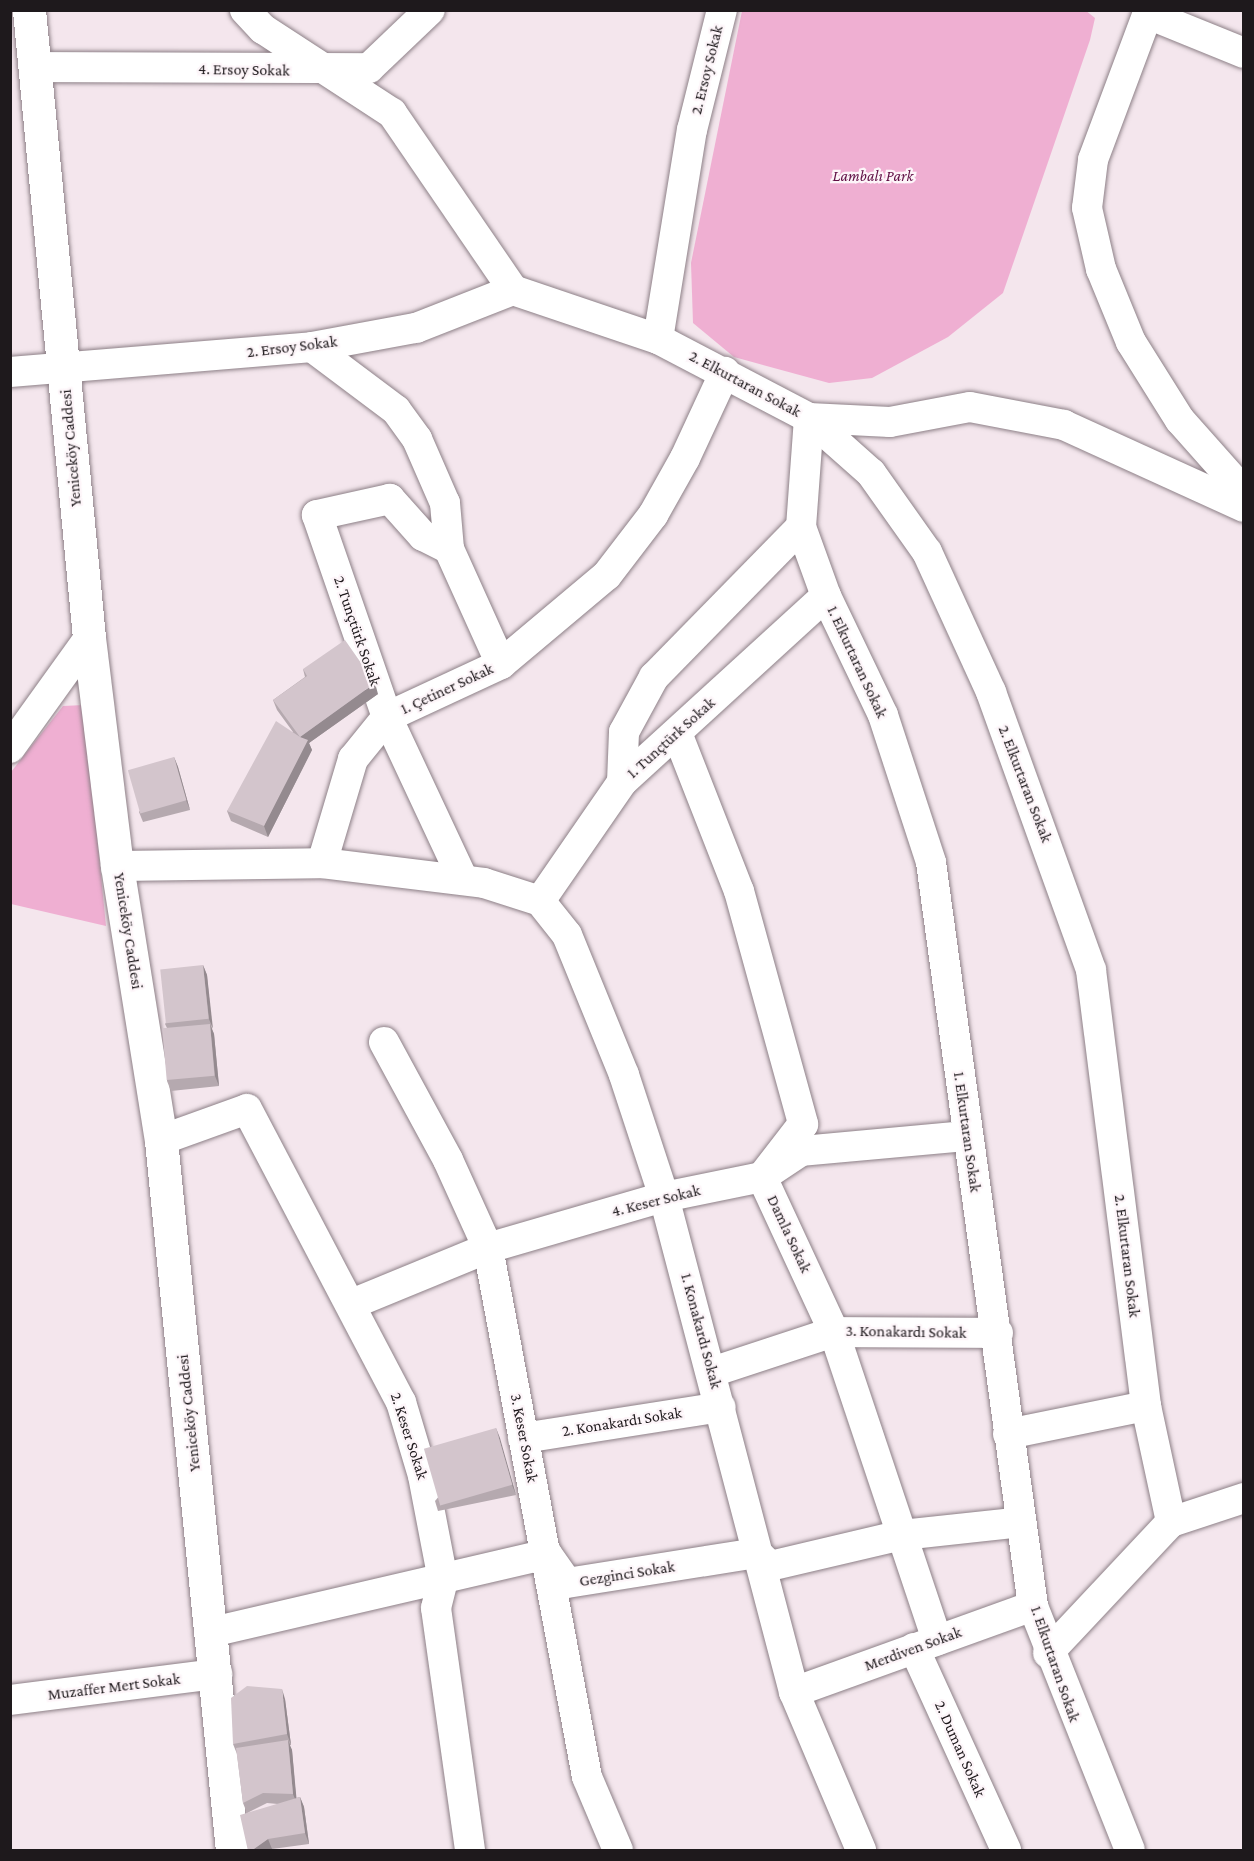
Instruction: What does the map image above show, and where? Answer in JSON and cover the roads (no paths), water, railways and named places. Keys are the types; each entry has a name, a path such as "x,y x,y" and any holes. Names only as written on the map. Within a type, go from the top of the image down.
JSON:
{"street":[{"name":"Yeniceköy Caddesi","path":"29,10 89,638 117,866 161,1140 217,1674 232,1851"},
{"path":"245,10 263,29 335,71 392,113 513,291"},
{"name":"4. Ersoy Sokak","path":"35,68 335,71 369,68 430,10"},
{"name":"2. Ersoy Sokak","path":"658,339 692,130 722,10"},
{"path":"1244,53 1148,12 1093,160 1087,208 1101,269 1131,342 1180,420 1244,492"},
{"name":"2. Ersoy Sokak","path":"10,372 312,347 416,328 513,291"},
{"name":"2. Elkurtaran Sokak","path":"513,291 658,339 809,418 872,473 927,552 991,692 1061,878 1091,970 1146,1406 1171,1522"},
{"path":"312,347 396,410 417,439 445,503 449,549 501,664"},
{"name":"1. Çetiner Sokak","path":"322,863 353,759 387,717 501,664 559,619 626,549 685,458 724,372"},
{"path":"809,418 890,422 970,407 1053,423 1244,507"},
{"name":"1. Elkurtaran Sokak","path":"809,418 801,527 826,596 883,715 931,862 967,1136 998,1333 1008,1434 1033,1606 1048,1653 1130,1851"},
{"name":"2. Tunçtürk Sokak","path":"449,549 423,536 390,500 317,515 387,717 462,877"},
{"path":"622,782 624,732 654,677 801,527"},
{"name":"1. Tunçtürk Sokak","path":"540,901 622,782 826,596"},
{"path":"10,748 89,638"},
{"name":"Damla Sokak","path":"677,733 739,891 803,1124 762,1177 834,1332 902,1535 926,1644"},
{"path":"117,866 322,863 462,877 540,901"},
{"name":"1. Konakardı Sokak","path":"540,901 571,946 624,1075 664,1197 712,1372 794,1692 861,1851"},
{"name":"3. Keser Sokak","path":"384,1042 448,1160 488,1248 587,1777 618,1851"},
{"name":"2. Keser Sokak","path":"161,1140 247,1109 352,1304 401,1402 423,1476 443,1580 436,1608 470,1851"},
{"name":"4. Keser Sokak","path":"352,1304 488,1248 664,1197 762,1177 801,1151 967,1136"},
{"name":"3. Konakardı Sokak","path":"712,1372 834,1332 998,1333"},
{"path":"1008,1434 1146,1406"},
{"name":"2. Konakardı Sokak","path":"523,1438 721,1407"},
{"path":"1048,1653 1171,1522 1244,1498"},
{"path":"757,1553 770,1566 902,1535 1020,1522"},
{"name":"Gezginci Sokak","path":"547,1554 567,1583 757,1553"},
{"path":"212,1632 547,1554"},
{"name":"Merdiven Sokak","path":"794,1692 1033,1606"},
{"name":"2. Duman Sokak","path":"926,1644 1006,1851"},
{"name":"Muzaffer Mert Sokak","path":"10,1700 217,1674"}],"park label":[{"name":"Lambalı Park","path":"873,176"}]}
